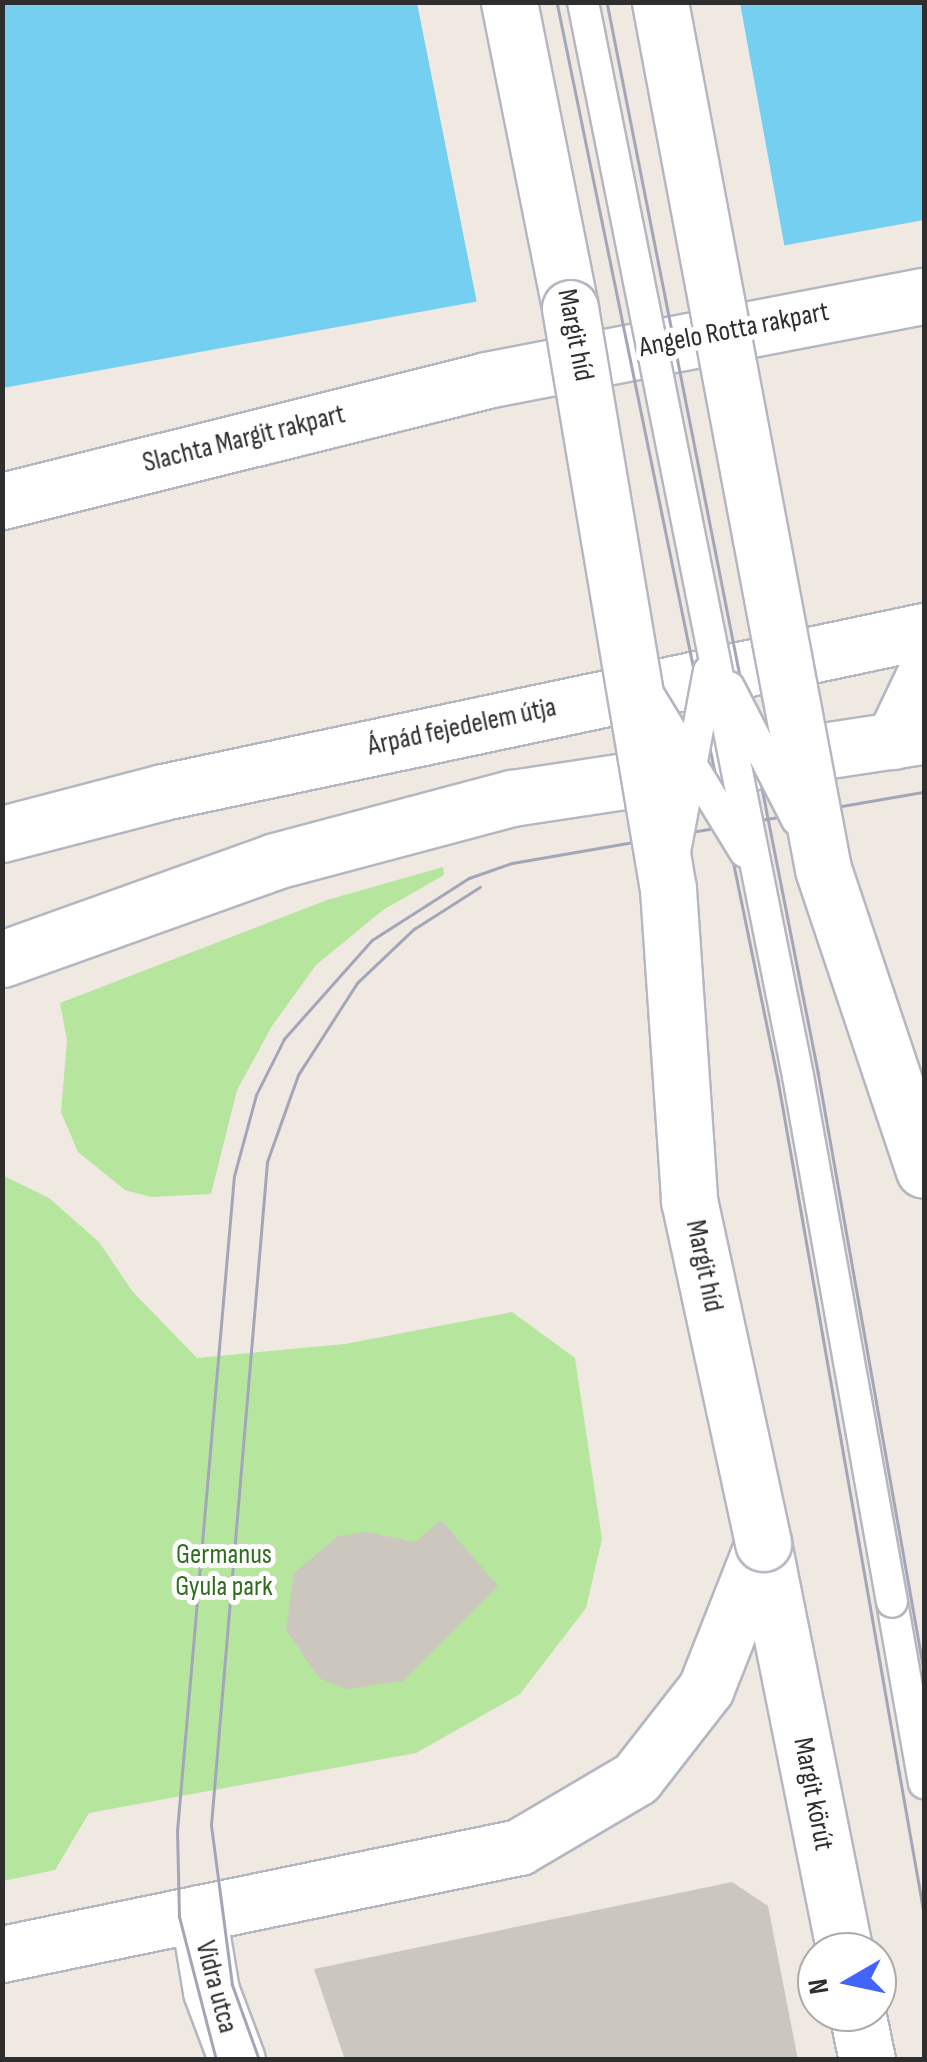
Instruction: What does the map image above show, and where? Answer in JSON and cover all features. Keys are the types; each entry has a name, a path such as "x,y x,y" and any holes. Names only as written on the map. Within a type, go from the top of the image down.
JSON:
{"main road":[{"name":"Margit híd","path":"508,2 633,669 668,889 689,1200 782,1636"},
{"name":"Margit híd","path":"660,2 823,870 924,1170"},
{"name":"Angelo Rotta rakpart","path":"486,380 924,296"},
{"name":"Slachta Margit rakpart","path":"2,501 486,380"},
{"name":"Árpád fejedelem útja","path":"2,834 163,792 924,630"},
{"path":"2,958 275,861 512,798 908,739 924,676"},
{"path":"2,1954 519,1847 636,1778 706,1688 763,1543"},
{"name":"Margit körút","path":"782,1636 840,1932"},
{"name":"Vidra utca","path":"198,1914 211,1991 237,2060"},
{"path":"861,2032 866,2060"}],"lane":[{"name":"Margit híd","path":"583,2 756,872 924,1783"},
{"name":"Margit híd","path":"756,872 779,642"},
{"name":"Margit híd","path":"712,653 823,870"},
{"name":"Margit híd","path":"668,889 712,653"},
{"name":"Margit híd","path":"633,669 756,872"}],"green space":[{"path":"443,867 444,875 383,910 316,965 272,1026 237,1090 211,1194 151,1197 125,1190 78,1152 61,1112 67,1040 60,1003 327,900"},
{"name":"Germanus Gyula park","path":"2,1175 49,1198 99,1242 132,1291 197,1358 345,1344 512,1312 575,1358 602,1539 586,1608 520,1694 416,1753 89,1813 55,1870 3,1881"}],"water":[{"path":"2,3 924,3 924,220 3,388"}],"pier":[{"path":"417,3 740,3 785,249 477,303"}],"building":[{"path":"441,1520 498,1586 403,1681 346,1689 319,1678 286,1630 294,1573 338,1536 367,1532 415,1542"},
{"path":"732,1882 768,1906 798,2060 345,2060 314,1969"}],"tram line":[{"path":"557,2 778,1080 924,1913"},
{"path":"607,2 818,1072 924,1671"},
{"path":"216,2060 179,1917 177,1831 234,1176 256,1095 284,1039 372,940 469,878 512,863 924,792"},
{"path":"259,2060 232,1985 211,1825 267,1162 298,1075 357,983 414,929 480,887"}]}
